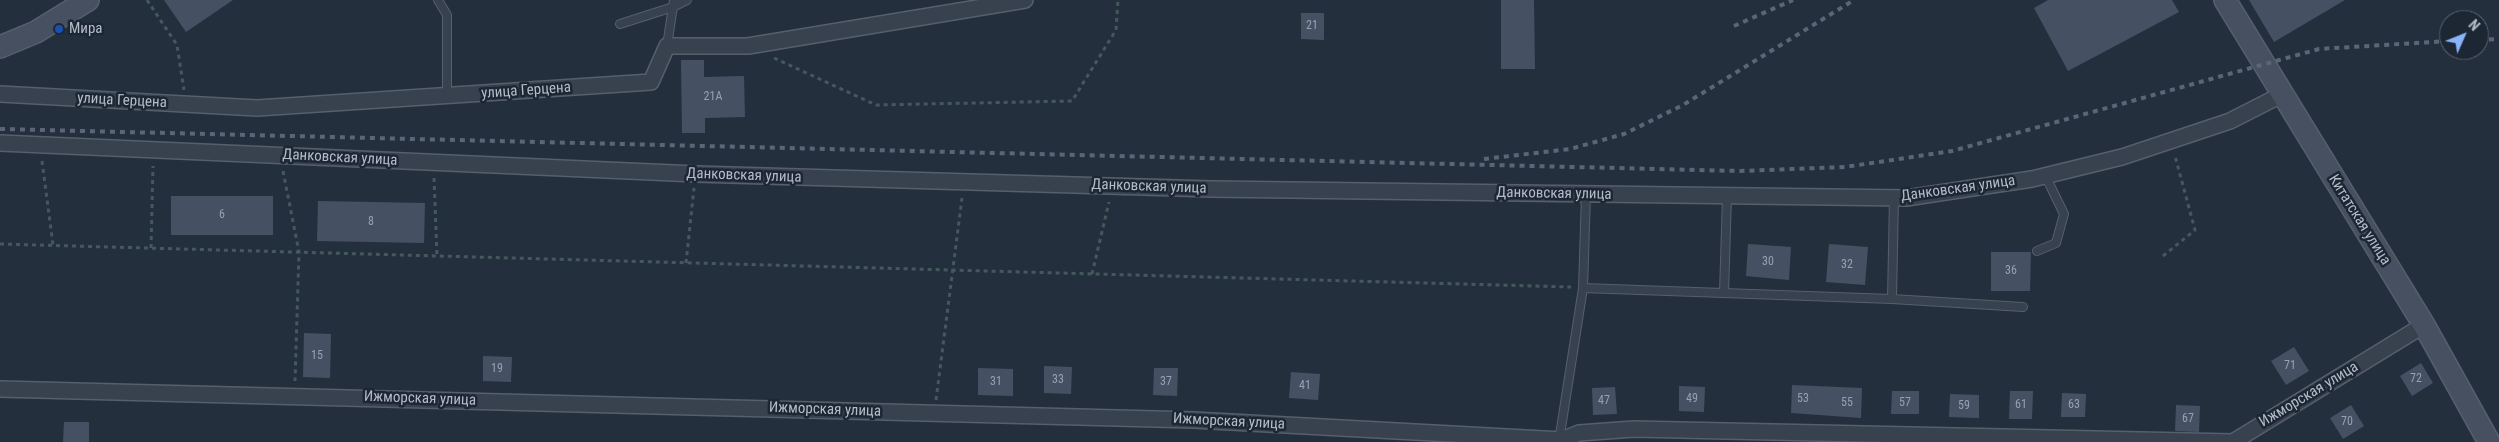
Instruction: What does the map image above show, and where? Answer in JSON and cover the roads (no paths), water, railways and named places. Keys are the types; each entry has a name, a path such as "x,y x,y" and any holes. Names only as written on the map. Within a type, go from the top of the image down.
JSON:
{"street":[{"path":"0,47 36,32 88,0"},
{"path":"667,46 748,46 1026,0"},
{"name":"Китатская улица","path":"2225,0 2424,325 2489,442"},
{"name":"улица Герцена","path":"0,94 257,108 651,82 667,46"},
{"name":"Данковская улица","path":"0,143 696,174 964,182 1906,198 2046,175 2122,157 2230,121 2283,94"},
{"name":"Ижморская улица","path":"0,389 1194,420 1559,441 1579,432 1634,429 2233,442 2424,325"}],"lane":[{"path":"438,0 447,15 446,96"},
{"path":"620,24 687,0"},
{"path":"667,46 674,4"},
{"path":"2036,251 2056,243 2064,214 2046,175"},
{"path":"1559,441 1583,288 1586,194"},
{"path":"1724,293 1727,196"},
{"path":"1892,299 1894,198"},
{"path":"1583,288 1892,299 2023,307"}],"railway":[{"path":"1734,26 1793,0"},
{"path":"1484,159 1570,149 1624,134 1683,105 1854,0"},
{"path":"2489,40 2499,39"},
{"path":"0,129 1740,171 1845,167 1952,151 2319,49 2439,42"}],"place":[{"name":"Мира","path":"59,29"}]}
